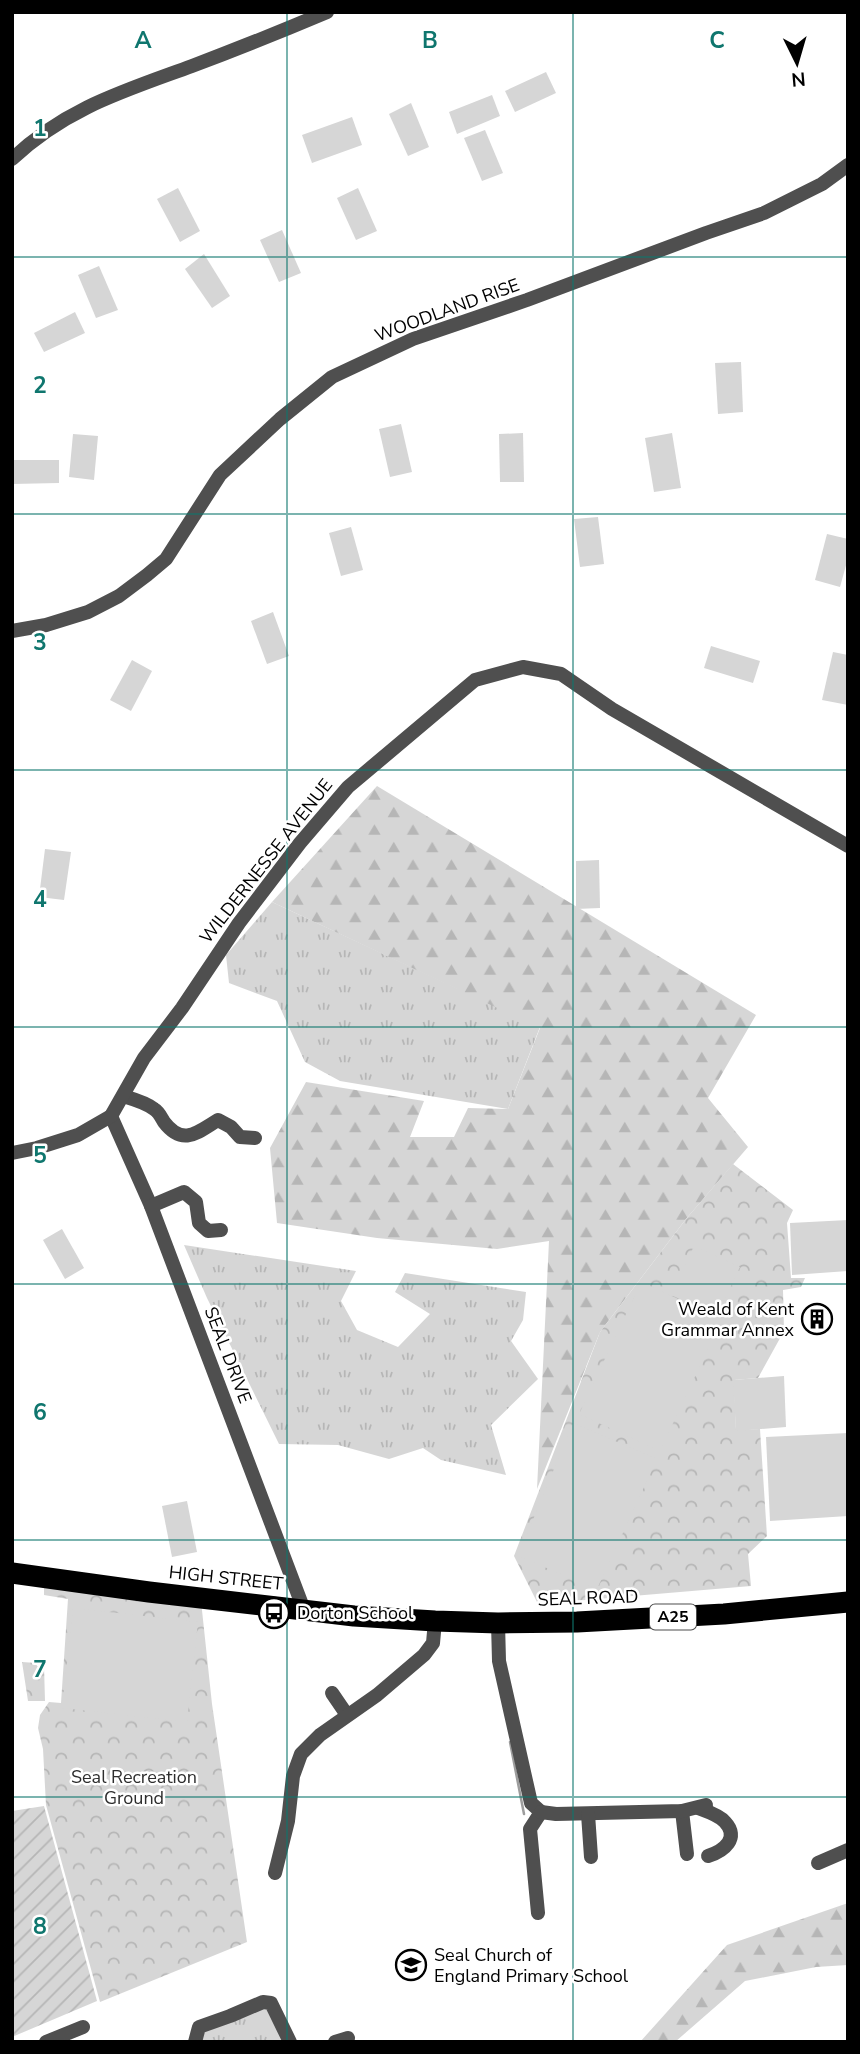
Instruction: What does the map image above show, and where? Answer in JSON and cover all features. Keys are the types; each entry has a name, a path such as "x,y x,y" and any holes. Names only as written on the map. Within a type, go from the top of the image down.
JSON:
{"highway":[{"name":"HIGH STREET","path":"12,1573 380,1619 498,1623"},
{"name":"SEAL ROAD","path":"498,1623 577,1622 724,1614 848,1602"}],"street":[{"path":"12,159 54,126 86,107 327,12"},
{"name":"WOODLAND RISE","path":"12,631 46,625 88,612 119,596 147,575 166,559 220,475 280,419 332,377 413,339 764,213 822,184 848,165"},
{"name":"WILDERNESSE AVENUE","path":"111,1116 144,1058 182,1008 239,923 300,843 348,787 475,680 523,667 561,674 612,709 848,846"},
{"path":"122,1096 146,1104 157,1111 174,1133 189,1136 198,1134 218,1120 231,1127 240,1137 255,1138"},
{"path":"12,1153 37,1149 78,1135 111,1116"},
{"name":"SEAL DRIVE","path":"111,1116 151,1206 304,1610"},
{"path":"151,1206 184,1192 196,1202 199,1223 208,1231 221,1230"},
{"path":"275,1873 288,1821 291,1787 298,1762 310,1744 377,1695 427,1652 433,1643 435,1621"},
{"path":"498,1623 499,1661 531,1803 541,1811 556,1814 682,1811 702,1806 725,1821 731,1833 729,1843 720,1852 708,1856"},
{"path":"332,1693 347,1716"},
{"path":"538,1913 530,1829 541,1811"},
{"path":"682,1811 687,1854"},
{"path":"588,1814 591,1857"},
{"path":"818,1863 848,1850"},
{"path":"195,2042 199,2027 262,2002 271,2003 290,2042"},
{"path":"46,2042 83,2026"}],"green space":[{"path":"546,72 556,93 515,112 505,91"},
{"path":"492,95 500,116 457,134 449,112"},
{"path":"411,103 429,147 408,156 389,114"},
{"path":"352,117 362,145 312,163 302,135"},
{"path":"485,130 503,173 482,181 464,138"},
{"path":"178,188 200,231 180,242 157,199"},
{"path":"358,188 377,231 356,240 337,198"},
{"path":"282,230 301,273 279,282 260,240"},
{"path":"204,254 230,296 212,308 185,269"},
{"path":"99,266 118,310 96,318 78,275"},
{"path":"75,312 85,333 44,352 34,333"},
{"path":"741,362 743,412 718,414 715,363"},
{"path":"401,424 412,472 390,477 379,429"},
{"path":"523,433 524,482 500,482 499,434"},
{"path":"672,433 681,488 654,492 645,438"},
{"path":"73,434 98,436 94,480 69,477"},
{"path":"12,460 59,460 59,483 12,484"},
{"path":"598,517 604,564 580,567 574,519"},
{"path":"351,527 363,570 341,576 329,533"},
{"path":"827,534 848,539 848,558 840,587 815,580"},
{"path":"273,612 289,656 267,664 251,621"},
{"path":"711,646 760,661 753,683 704,668"},
{"path":"833,652 848,655 848,705 822,700"},
{"path":"132,660 152,671 131,711 110,700"},
{"path":"377,786 756,1015 708,1098 748,1147 686,1219 600,1332 537,1489 549,1241 497,1249 377,1238 277,1223 270,1148 306,1082 424,1101 410,1137 454,1137 468,1108 508,1109 540,1028 272,902"},
{"path":"45,849 71,852 64,900 39,897"},
{"path":"599,860 600,908 576,909 576,861"},
{"path":"272,902 540,1027 508,1109 340,1081 305,1062 277,1001 229,983 226,955"},
{"path":"733,1164 793,1210 787,1223 791,1278 805,1278 801,1287 783,1290 784,1331 758,1378 734,1380 736,1430 760,1429 767,1536 748,1554 751,1586 538,1604 514,1556 600,1332 686,1219"},
{"path":"848,1220 848,1271 792,1275 790,1223"},
{"path":"62,1229 84,1268 65,1279 43,1240"},
{"path":"184,1245 356,1271 341,1301 357,1330 398,1347 430,1314 395,1292 405,1273 526,1292 523,1320 511,1341 538,1379 491,1425 506,1475 441,1460 423,1448 389,1459 338,1445 279,1444"},
{"path":"694,1246 740,1267 717,1316 671,1295"},
{"path":"641,1282 722,1319 660,1451 579,1414"},
{"path":"784,1376 786,1427 736,1431 733,1380"},
{"path":"573,1423 657,1459 597,1589 518,1556"},
{"path":"848,1433 848,1516 770,1521 766,1437"},
{"path":"187,1501 197,1552 172,1557 162,1506"},
{"name":"Seal Recreation Ground","path":"44,1583 201,1601 212,1704 247,1942 100,2002 46,1805 43,1749 38,1728 40,1715 49,1702 61,1703 68,1599 44,1595"},
{"path":"73,1608 198,1622 187,1722 62,1708"},
{"path":"22,1662 44,1666 45,1701 28,1701"},
{"path":"44,1806 97,2001 12,2037 12,1811"},
{"path":"848,1903 848,1965 816,1967 745,1981 675,2042 640,2042 727,1945"},
{"path":"263,2002 290,2042 195,2042 195,2035"}],"waterway":[{"path":"510,1742 524,1814"}],"place":[{"name":"Weald of Kent Grammar Annex","path":"817,1319"},
{"name":"Dorton School","path":"274,1613"},
{"name":"Seal Church of England Primary School","path":"411,1965"}]}
